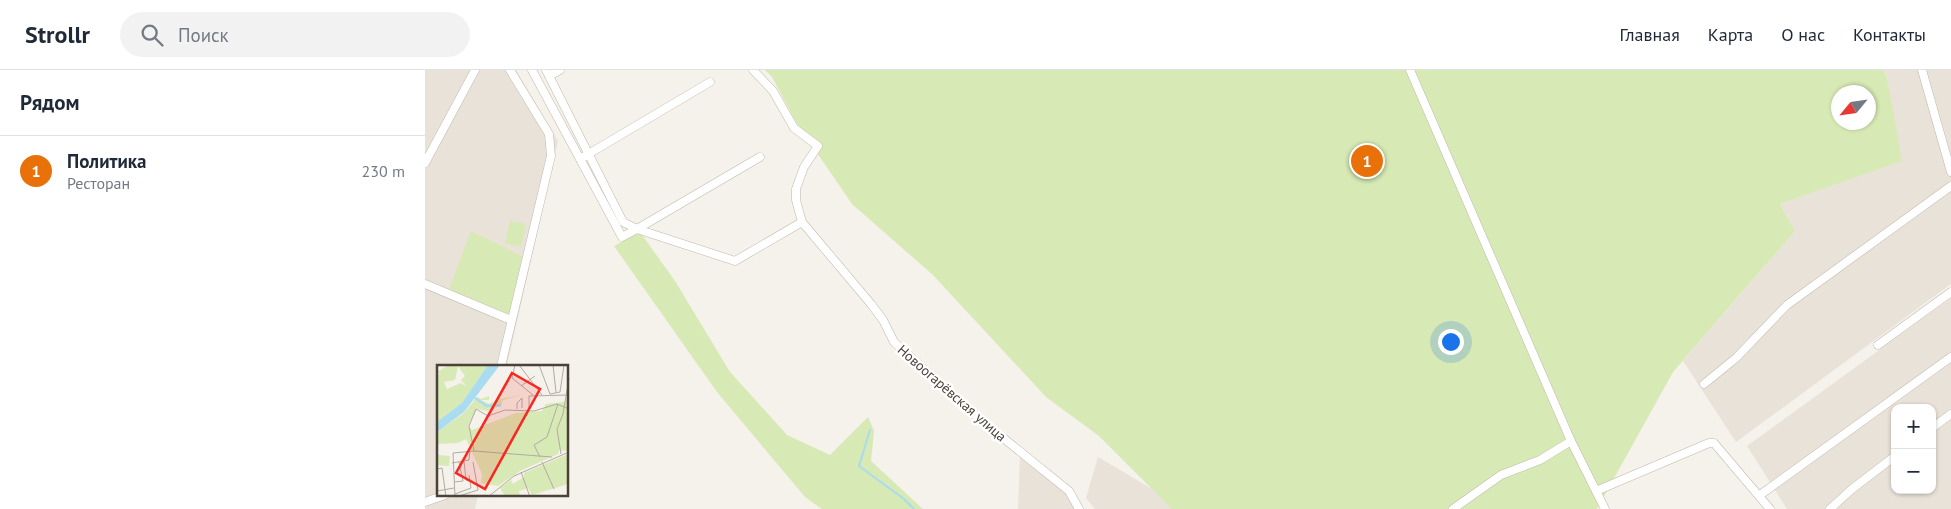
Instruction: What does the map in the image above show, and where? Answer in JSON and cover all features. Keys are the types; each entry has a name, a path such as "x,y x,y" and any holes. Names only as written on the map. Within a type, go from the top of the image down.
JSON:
{"street":[{"path":"425,163 475,70"},
{"path":"501,365 551,156 549,134 510,70"},
{"path":"532,70 622,237 760,157"},
{"path":"560,70 547,73 623,222 637,229 735,261 802,222"},
{"name":"Новоогарёвская улица","path":"753,70 773,91 794,128 817,146 803,167 796,188 795,200 802,222 871,304 883,320 894,342 981,420 1069,491 1079,509"},
{"path":"1411,70 1565,428 1605,509"},
{"path":"1922,70 1951,172"},
{"path":"580,159 587,153 711,82"},
{"path":"1703,384 1736,358 1787,305 1951,186"},
{"path":"425,284 511,320"},
{"path":"1878,346 1950,296"},
{"path":"1759,495 1951,357"},
{"path":"1936,425 1951,414"},
{"path":"1453,509 1501,475 1540,460 1571,441"},
{"path":"1596,491 1709,443 1717,446 1770,509"},
{"path":"1830,509 1852,489 1891,459"},
{"path":"425,502 442,496"}],"shaded area":[{"path":"425,70 516,70 558,141 507,365 437,365 437,496 478,496 475,509 425,509"},
{"path":"1882,70 1951,70 1951,284 1736,442 1683,361 1795,231 1780,204 1901,161 1887,77"},
{"path":"1951,298 1951,509 1787,509 1747,446"},
{"path":"1020,456 1066,490 1074,509 1018,509"},
{"path":"1098,457 1186,509 1095,509 1086,498"}],"green space":[{"path":"765,70 1882,70 1887,77 1902,161 1780,204 1795,231 1673,372 1597,509 1172,509 1099,436 1046,397 933,275 852,204 796,122 772,77"},
{"path":"510,221 526,224 521,247 505,243"},
{"path":"471,231 522,256 509,314 449,289"},
{"path":"640,232 675,281 730,372 787,435 830,455 868,417 874,431 871,461 923,509 822,509 805,497 717,392 614,246"}],"waterway":[{"path":"870,430 859,466 904,499 914,509"}],"place":[{"name":"Политика","path":"1367,161"}]}
